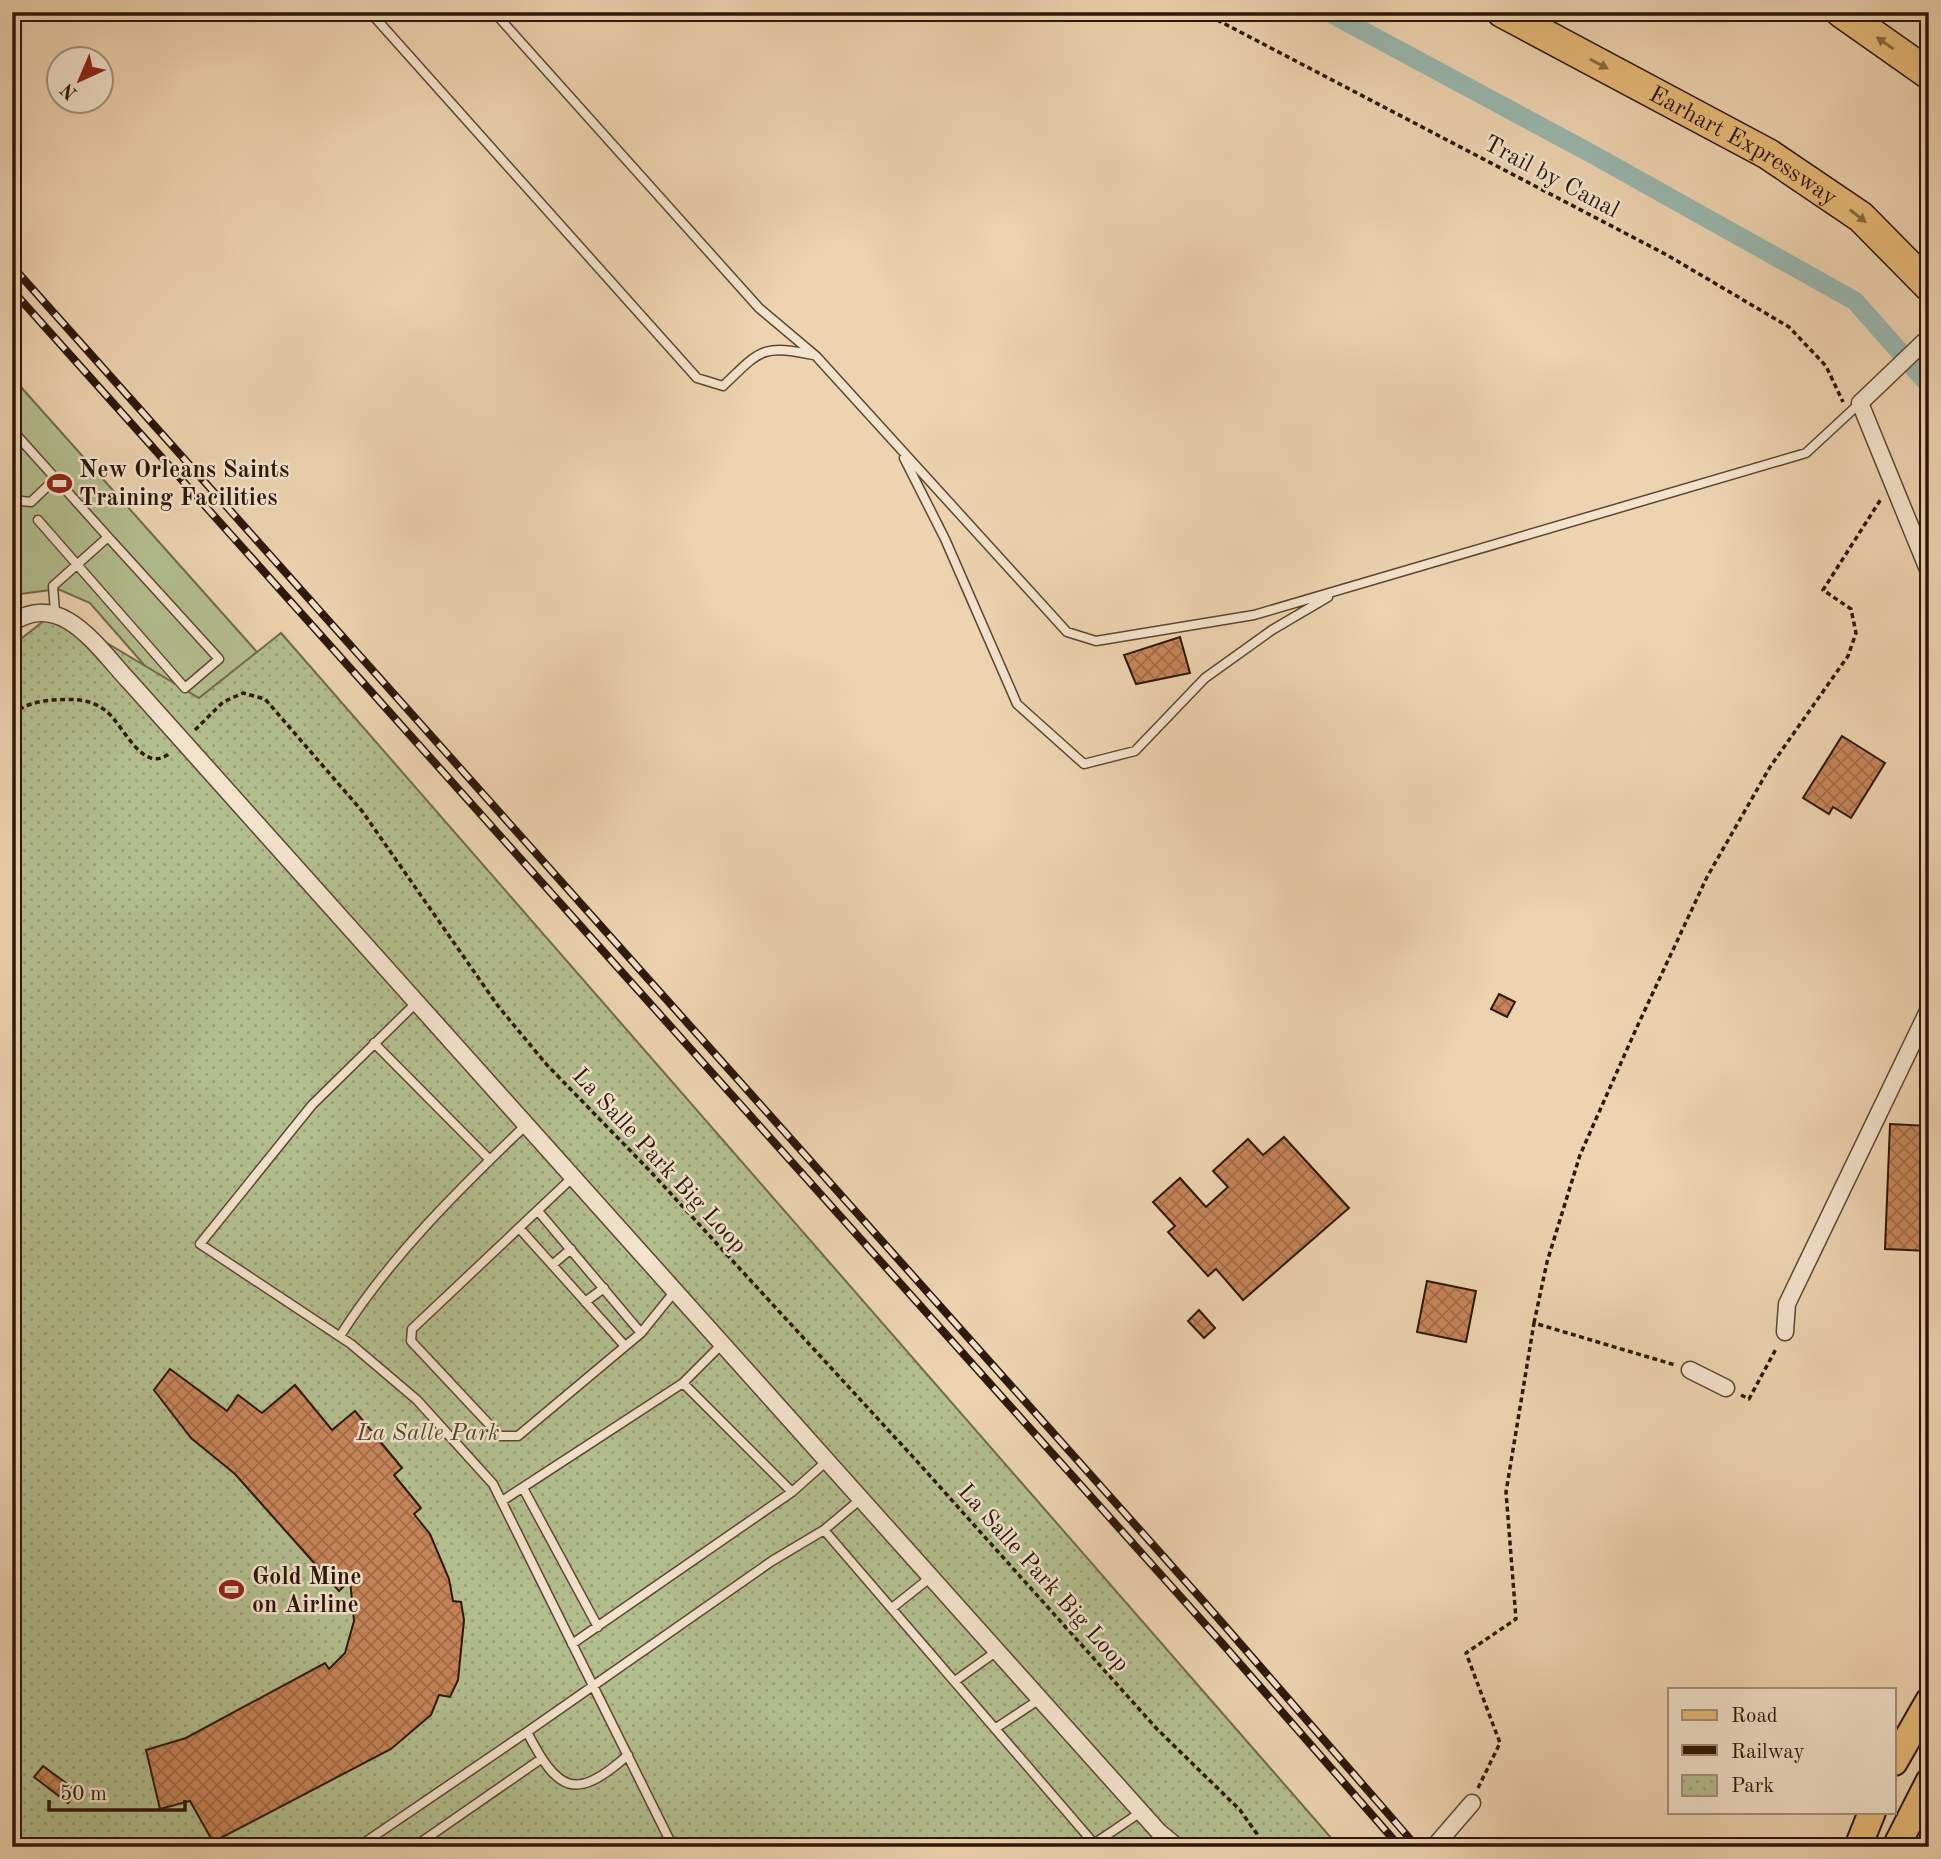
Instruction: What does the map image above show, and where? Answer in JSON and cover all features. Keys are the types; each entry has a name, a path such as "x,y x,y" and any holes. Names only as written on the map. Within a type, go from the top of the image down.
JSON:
{"highway":[{"name":"Earhart Expressway","path":"1502,12 1768,154 1861,217 1929,286"},
{"path":"1840,12 1929,74"}],"main road":[{"path":"1896,1759 1929,1701"},
{"path":"1896,1847 1929,1782"},
{"path":"1858,1847 1871,1814"}],"street":[{"path":"1929,337 1855,408 1929,572"},
{"path":"12,623 25,614 55,612 76,625 724,1342 1141,1812 1177,1847"},
{"path":"1785,1332 1787,1304 1929,1009"},
{"path":"1690,1370 1726,1388"},
{"path":"1434,1847 1472,1803"}],"lane":[{"path":"370,12 697,378 723,386 756,354 785,349 816,355"},
{"path":"494,12 759,308 816,355 899,450 1067,632 1096,641 1254,615 1806,453 1855,408"},
{"path":"12,430 219,659 185,688 38,520"},
{"path":"899,450 945,540 1017,704 1084,764 1135,751 1205,678 1272,630 1340,590"},
{"path":"12,500 31,502 55,479"},
{"path":"55,612 53,586 108,537"},
{"path":"416,1003 312,1105 200,1244 340,1336 417,1400 468,1452 493,1484 502,1501 673,1847"},
{"path":"374,1043 489,1160"},
{"path":"340,1336 390,1266 489,1160 527,1124"},
{"path":"574,1176 412,1329 411,1341 500,1436 518,1436 641,1333 676,1289"},
{"path":"538,1210 641,1333"},
{"path":"520,1229 625,1346"},
{"path":"552,1265 571,1249"},
{"path":"585,1303 604,1288"},
{"path":"502,1501 683,1383 724,1342"},
{"path":"683,1383 792,1493"},
{"path":"572,1644 792,1493 828,1460"},
{"path":"523,1488 598,1627"},
{"path":"358,1847 772,1561 824,1530 862,1499"},
{"path":"824,1530 1096,1845 1141,1812"},
{"path":"892,1608 932,1576"},
{"path":"955,1681 998,1651"},
{"path":"996,1728 1040,1699"},
{"path":"527,1732 541,1759 556,1778 579,1786 600,1780 628,1755"},
{"path":"414,1847 541,1759"}],"path":[{"name":"Trail by Canal","path":"1202,12 1667,255 1789,327 1826,366 1855,408"},
{"path":"1472,1803 1500,1743 1466,1653 1516,1619 1506,1492 1547,1262 1580,1155 1702,888 1770,767 1848,656 1856,633 1851,609 1823,590 1874,507 1893,488"},
{"name":"La Salle Park Big Loop","path":"12,714 20,708 42,701 80,698 106,711 139,751 149,758 167,756 223,702 243,692 265,699 362,811 498,1006 547,1065 649,1170 914,1458 1130,1700 1240,1810 1257,1834 1261,1847"},
{"path":"1534,1323 1690,1370"},
{"path":"1726,1388 1749,1399 1785,1332"}],"green space":[{"name":"New Orleans Saints Training Facilities","path":"12,377 257,652 188,715 90,603 58,589 12,595"},
{"name":"La Salle Park","path":"55,612 199,698 281,633 1339,1847 12,1847 12,646"}],"building":[{"path":"1180,637 1190,673 1136,684 1124,655"},
{"path":"1842,736 1885,763 1851,818 1833,807 1829,814 1803,798"},
{"path":"1499,994 1515,1002 1507,1017 1491,1009"},
{"path":"1890,1124 1929,1126 1929,1251 1885,1249"},
{"path":"1284,1137 1349,1208 1243,1300 1216,1269 1208,1276 1168,1232 1175,1226 1153,1202 1180,1178 1206,1207 1228,1187 1213,1171 1248,1139 1263,1155"},
{"path":"1427,1281 1476,1291 1466,1342 1417,1332"},
{"path":"1199,1310 1215,1328 1204,1338 1188,1321"},
{"path":"170,1369 227,1411 238,1395 262,1413 295,1385 332,1430 355,1411 402,1468 394,1475 421,1508 414,1514 430,1534 449,1579 453,1601 461,1602 464,1620 458,1680 450,1697 439,1695 431,1715 391,1749 213,1842 190,1801 160,1809 146,1750 186,1738 325,1663 329,1669 345,1653 354,1621 350,1580 339,1591 235,1474 191,1438 154,1390"},
{"path":"43,1766 77,1791 68,1803 34,1777"}],"waterway":[{"path":"1328,12 1592,154 1855,301 1929,385"}],"railway":[{"path":"12,266 1204,1602 1417,1847"},
{"path":"12,290 1221,1642 1400,1847"}],"place":[{"name":"New Orleans Saints Training Facilities","path":"59,483"},
{"name":"Gold Mine on Airline","path":"232,1590"}]}
